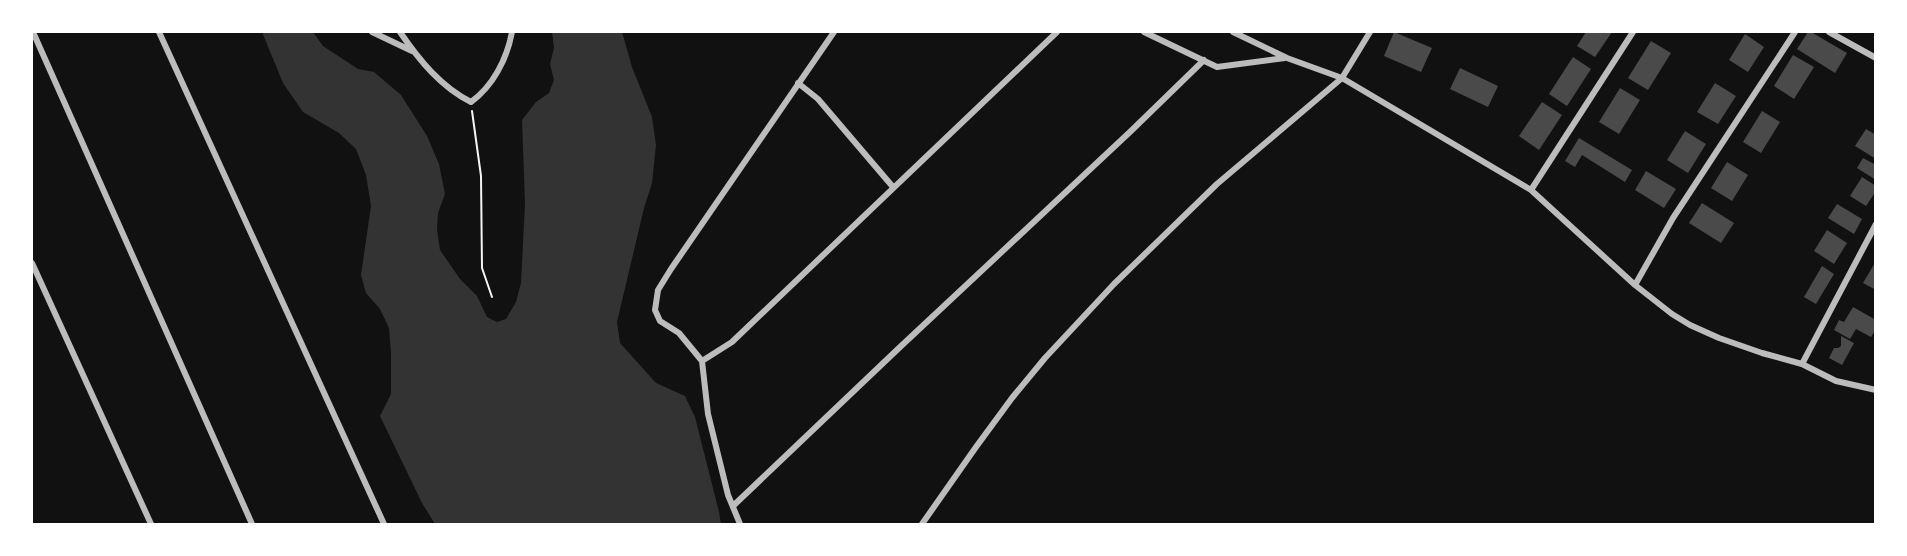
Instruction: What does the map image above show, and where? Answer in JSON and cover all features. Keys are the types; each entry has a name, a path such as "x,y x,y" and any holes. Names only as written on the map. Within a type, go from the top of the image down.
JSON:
{"street":[{"path":"33,32 252,525"},
{"path":"159,32 384,525"},
{"path":"372,32 413,51"},
{"path":"400,32 437,78 456,95 471,102 484,93 494,79 512,32"},
{"path":"740,525 708,414 702,361 679,333 660,321 655,310 658,290 834,32"},
{"path":"702,361 732,342 1057,32"},
{"path":"1144,32 1217,67 1287,58"},
{"path":"1233,32 1287,58 1342,78 1531,190 1635,285 1672,314 1700,330 1762,353 1802,364 1836,381 1875,390"},
{"path":"922,525 1012,398 1060,341 1114,284 1217,184 1342,78 1370,32"},
{"path":"1531,190 1633,32"},
{"path":"1635,285 1673,218 1795,32"},
{"path":"1829,32 1875,58"},
{"path":"733,506 1204,60"},
{"path":"798,83 818,99 893,187"},
{"path":"1802,364 1875,224"},
{"path":"32,263 151,525"}],"path":[{"path":"471,102 481,176 482,268 492,297"}],"shaded area":[{"path":"262,32 313,32 323,46 358,69 374,72 401,95 427,136 439,164 445,194 438,213 437,230 440,250 460,279 477,296 487,317 497,322 506,319 516,302 521,283 525,204 522,120 536,102 549,93 554,80 550,64 554,48 552,32 622,32 632,67 652,117 656,145 652,183 617,322 620,343 656,383 685,396 695,417 721,524 435,524 422,503 380,416 391,394 391,352 389,328 380,309 366,293 361,275 371,206 366,175 356,149 339,133 303,112 283,83"}],"building":[{"path":"1394,32 1432,48 1421,72 1384,56"},
{"path":"1586,32 1612,32 1595,57 1577,46"},
{"path":"1808,32 1847,53 1835,73 1797,49"},
{"path":"1745,34 1764,47 1748,72 1729,60"},
{"path":"1651,41 1671,53 1648,90 1628,78"},
{"path":"1793,55 1814,67 1794,99 1774,86"},
{"path":"1573,57 1591,69 1567,106 1549,94"},
{"path":"1460,68 1498,86 1488,107 1450,89"},
{"path":"1715,83 1736,96 1718,124 1697,112"},
{"path":"1620,88 1640,100 1619,134 1599,122"},
{"path":"1542,102 1562,115 1539,150 1519,136"},
{"path":"1762,111 1780,122 1761,153 1743,142"},
{"path":"1866,129 1876,135 1876,159 1855,146"},
{"path":"1685,131 1706,144 1688,173 1667,160"},
{"path":"1579,138 1632,170 1625,182 1582,155 1575,167 1565,161"},
{"path":"1863,158 1876,165 1876,180 1857,168"},
{"path":"1727,162 1748,175 1732,201 1711,188"},
{"path":"1646,171 1676,189 1664,208 1635,190"},
{"path":"1862,177 1876,186 1876,191 1866,206 1850,196"},
{"path":"1702,203 1734,223 1721,243 1689,223"},
{"path":"1837,204 1862,219 1854,234 1828,218"},
{"path":"1827,230 1847,243 1834,264 1814,251"},
{"path":"1876,261 1876,290 1863,283"},
{"path":"1822,266 1834,274 1816,304 1804,297"},
{"path":"1853,307 1876,320 1876,329 1871,337 1856,329 1850,339 1834,330 1839,320 1844,322"},
{"path":"1841,336 1854,343 1842,365 1829,358 1834,348 1841,346"}]}
